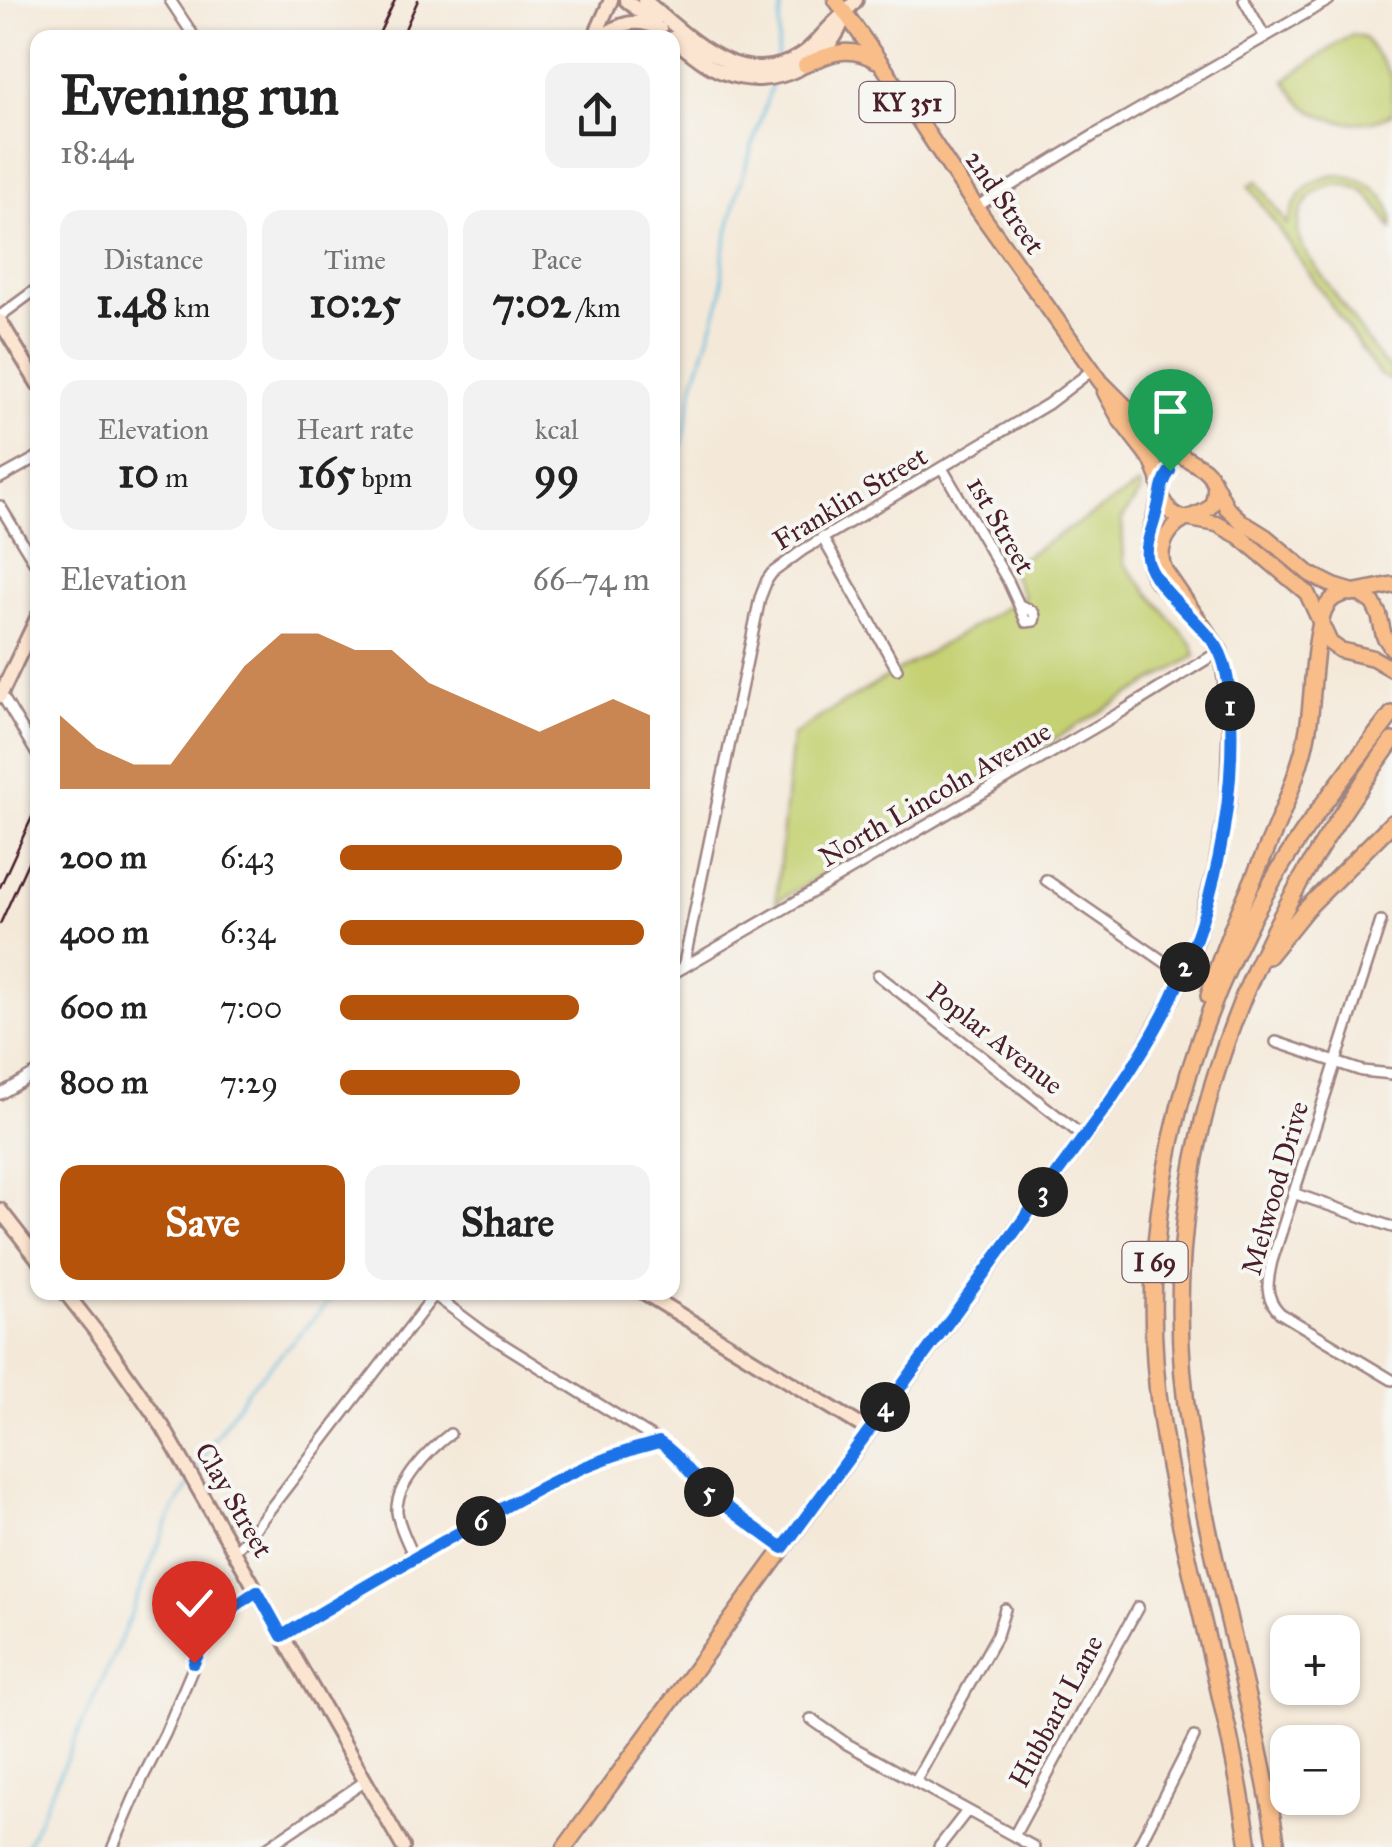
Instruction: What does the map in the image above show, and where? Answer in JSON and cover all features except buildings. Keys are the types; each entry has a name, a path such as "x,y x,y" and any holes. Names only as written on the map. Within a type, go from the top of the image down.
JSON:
{"highway":[{"path":"1351,592 1392,585"},
{"path":"1183,1086 1213,979 1303,751 1321,623"},
{"name":"I 69","path":"1250,1847 1162,1421 1154,1318 1156,1241 1170,1141 1204,1024 1274,878 1388,720"},
{"name":"I 69","path":"1277,1847 1190,1435 1180,1336 1182,1238 1208,1093 1237,1012 1269,939 1302,878 1392,740"},
{"path":"1237,1012 1264,962 1306,908 1392,823"}],"main road":[{"name":"2nd Street","path":"836,0 1152,461 1166,506 1188,518 1218,524 1238,536 1307,593 1326,637 1335,646 1373,658 1392,669"},
{"path":"799,64 844,50 863,54 882,66"},
{"name":"2nd Street","path":"1096,376 1164,445 1204,469 1227,508 1242,522 1310,574 1373,603 1392,648"},
{"path":"1189,462 1170,471 1163,480 1148,540 1148,560 1156,580 1202,626"},
{"path":"565,1847 1084,1136 1140,1056 1172,998 1196,940 1211,888 1228,804 1231,714 1220,651 1165,571 1160,556 1170,532 1211,506 1214,487"},
{"path":"1321,623 1330,600 1351,592"}],"street":[{"path":"170,0 190,30"},
{"path":"600,30 612,0"},
{"path":"626,0 662,30"},
{"path":"644,0 711,54 752,74"},
{"path":"680,44 726,74 752,74 799,64 830,46 856,0"},
{"path":"1244,0 1265,36"},
{"path":"976,206 1329,0"},
{"path":"610,30 632,22 650,24 660,30"},
{"path":"30,295 0,319 30,370"},
{"name":"Franklin Street","path":"683,968 766,580 779,566 822,538 1096,376"},
{"path":"0,478 30,461"},
{"name":"1st Street","path":"942,468 1020,605"},
{"path":"0,506 30,555"},
{"path":"822,538 898,669"},
{"path":"30,632 0,694 30,743"},
{"name":"North Lincoln Avenue","path":"680,970 1220,651"},
{"path":"1046,880 1182,974"},
{"name":"Melwood Drive","path":"1381,921 1267,1282 1269,1300 1288,1318 1392,1380"},
{"name":"Poplar Avenue","path":"878,975 1084,1136"},
{"path":"1276,1042 1336,1064 1392,1074"},
{"path":"0,1094 30,1077"},
{"path":"1294,1193 1392,1227"},
{"path":"0,1210 30,1244"},
{"name":"Clay Street","path":"72,1300 163,1427 402,1847"},
{"path":"234,1552 430,1300"},
{"path":"443,1300 485,1333 675,1453 713,1495 783,1548"},
{"path":"656,1300 868,1430"},
{"path":"414,1557 398,1515 399,1496 422,1461 450,1434"},
{"path":"282,1636 414,1557 573,1470 659,1442"},
{"path":"113,1847 206,1637 227,1611 257,1591"},
{"name":"Hubbard Lane","path":"1014,1836 1138,1607"},
{"path":"915,1782 997,1636 1005,1609"},
{"path":"811,1719 847,1744 1034,1847"},
{"path":"1138,1847 1194,1737"},
{"path":"268,1847 364,1782"},
{"path":"939,1847 967,1811"}],"green space":[{"path":"1352,34 1364,37 1392,76 1392,114 1359,123 1336,121 1302,104 1285,80"},
{"path":"1336,175 1361,181 1376,190 1391,212 1392,229 1363,191 1333,185 1306,203 1300,213 1299,237 1309,258 1381,361 1392,370 1392,382 1373,366 1249,186 1257,181 1287,224 1294,206 1310,185"},
{"path":"1139,485 1141,491 1122,519 1124,563 1192,644 1196,656 776,902 792,736 1024,596 1008,567"}],"waterway":[{"path":"777,58 782,0"},
{"path":"680,455 694,384 722,294 723,254 738,191 773,81"},
{"path":"196,1471 248,1390 331,1300"},
{"path":"26,1847 120,1641 169,1519 190,1482"}],"railway":[{"path":"381,30 395,0"},
{"path":"405,30 418,0"},
{"path":"0,887 30,821"},
{"path":"0,924 30,858"}],"route":[{"path":"194,1663 218,1620 257,1591 282,1636 552,1480 592,1462 659,1442 675,1453 713,1495 783,1548 1111,1100 1172,998 1196,940 1225,826 1231,714 1220,651 1150,570 1148,540 1163,480 1170,471"}]}
